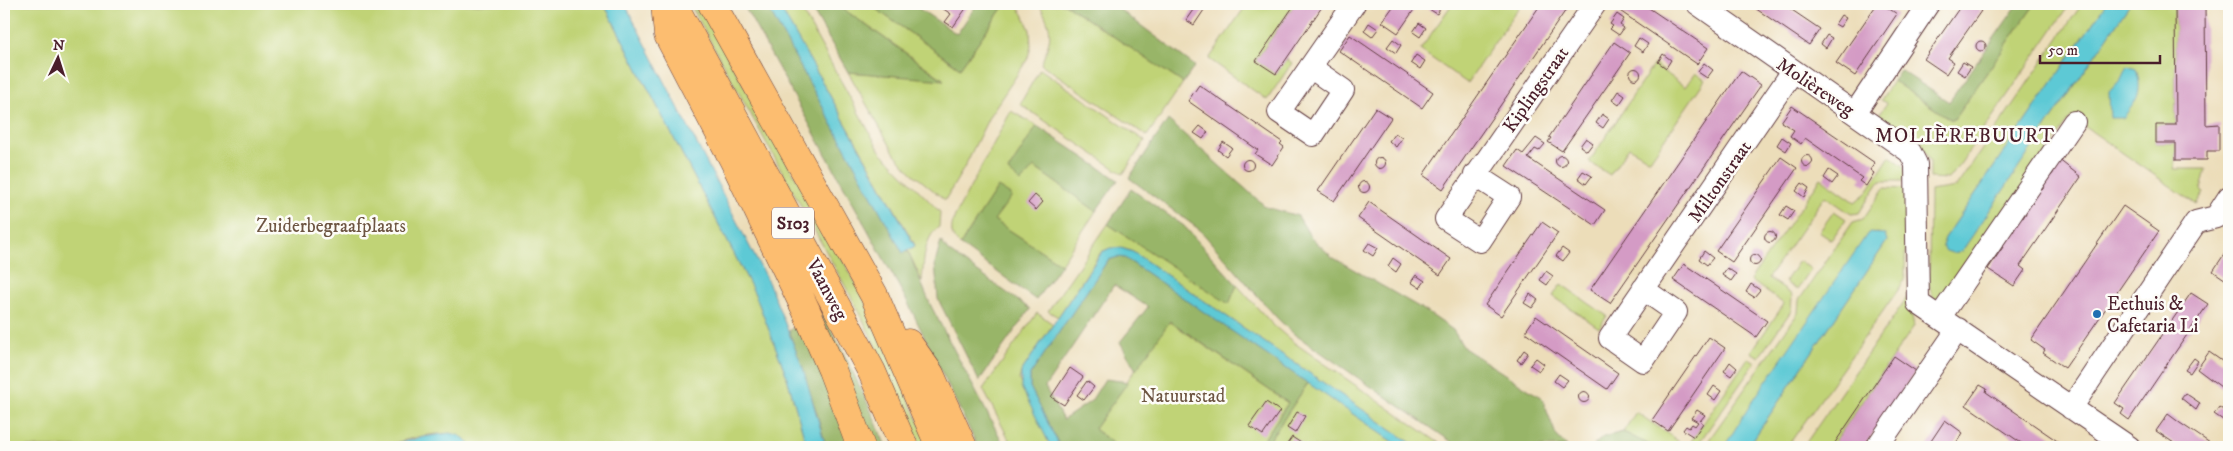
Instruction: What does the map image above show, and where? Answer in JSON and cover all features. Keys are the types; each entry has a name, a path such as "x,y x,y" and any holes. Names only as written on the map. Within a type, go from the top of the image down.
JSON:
{"highway":[{"name":"S103","path":"665,4 668,35 733,158 803,303 832,370 860,447"},
{"name":"Vaanweg","path":"673,4 872,372 904,447"},
{"name":"Vaanweg","path":"712,4 874,295"},
{"name":"S103","path":"874,295 940,447"},
{"name":"S103","path":"874,295 930,374 963,447"}],"street":[{"path":"1310,67 1354,4"},
{"name":"Kiplingstraat","path":"1475,175 1595,4"},
{"name":"Molièreweg","path":"1698,4 1910,152 1916,164 1918,303 2129,447"},
{"path":"1855,113 1928,4"},
{"name":"Miltonstraat","path":"1643,289 1793,71"},
{"path":"1877,447 1949,323 2074,122"},
{"path":"2072,408 2196,222 2222,222 2229,197"}],"green space":[{"name":"Zuiderbegraafplaats","path":"4,4 604,4 755,294 786,374 807,447 472,447 464,439 454,435 442,434 429,435 380,447 4,447"},
{"path":"690,4 698,4 862,294 930,447 922,447 860,313"},
{"path":"743,4 766,4 903,253 908,251 931,306 1005,447 978,447 907,301"},
{"path":"778,4 798,4 880,151 940,212 939,227 927,244 922,281 908,251 915,245"},
{"path":"809,4 836,4 944,80 848,72"},
{"path":"836,4 869,4 960,68 1005,4 1015,4 1023,14 1030,30 1031,47 1027,60 990,115 964,168 945,200 912,173 895,154 848,72 943,79"},
{"path":"869,4 912,4 957,34 977,4 1005,4 960,68"},
{"path":"1039,4 1065,4 1183,83 1147,136 1041,64 1050,34 1047,21"},
{"path":"1065,4 1118,4 1119,9 1195,66 1183,83"},
{"path":"1247,4 1295,4 1256,60 1276,74 1287,59 1292,63 1267,100 1209,59"},
{"path":"1452,4 1521,4 1467,83 1420,50"},
{"path":"2018,4 2035,4 1954,119 1950,119 1893,81 1900,70 1949,102"},
{"path":"2035,4 2070,4 1961,163 1948,179 1930,178 1930,162 1924,150 1879,114 1887,103 1881,100 1893,81 1950,119 1954,119"},
{"path":"2082,4 2106,4 1945,238 1962,251 2130,4 2175,4 2176,125 2156,125 2156,143 2176,143 2174,169 2206,169 2201,190 2204,192 2196,204 2071,117 1942,304 1933,297 1929,284 1930,191 1956,187"},
{"path":"1654,64 1685,87 1695,73 1705,80 1650,160 1629,147 1610,175 1589,162"},
{"path":"1040,69 1145,141 1123,174 1020,104"},
{"path":"1011,111 1037,126 1009,171 1034,167 1096,211 1061,264 994,220 998,187 960,245 954,239 952,224 955,216"},
{"path":"1168,120 1266,207 1298,216 1310,236 1332,257 1424,310 1453,330 1464,348 1542,398 1556,435 1567,447 1459,447 1294,334 1277,318 1200,230 1129,178"},
{"path":"1037,126 1118,180 1096,211 1034,167 1021,182 1008,171"},
{"path":"1890,156 1905,167 1906,181 1880,181 1859,213 1851,214 1825,196 1768,278 1792,295 1791,311 1759,357 1751,352 1784,304 1750,280 1821,178 1855,202 1866,193"},
{"path":"998,187 1012,196 994,220 1061,264 1036,300 960,245"},
{"path":"1884,188 1906,189 1905,280 1787,447 1748,447 1887,241 1879,233 1868,234 1724,447 1704,447 1798,313 1799,300 1853,222 1863,219"},
{"path":"1131,189 1184,226 1237,285 1229,304 1108,224"},
{"path":"1834,211 1846,219 1831,240 1819,232"},
{"path":"1108,224 1229,303 1237,285 1273,325 1293,342 1445,447 1417,447 1129,250 1113,248 1101,252 1058,317 1048,311"},
{"path":"941,241 948,251 1030,309 979,381 938,299 935,264"},
{"path":"1118,257 1125,258 1308,383 1265,447 1259,447 1288,403 1170,321 1136,370 1120,342 1148,307 1114,285 1045,387 1063,420 1091,401 1105,379 1128,382 1094,429 1118,447 1060,447 1030,387 1030,375 1108,260"},
{"path":"1799,261 1811,269 1797,290 1785,282"},
{"path":"1561,284 1607,316 1599,328 1553,296"},
{"path":"813,296 852,370 886,447 870,447"},
{"path":"1908,296 1914,326 1831,447 1803,447"},
{"path":"1037,313 1053,324 1021,372 1019,380 1051,447 1013,447 983,389"},
{"path":"802,320 852,447 826,447 789,331"},
{"name":"Natuurstad","path":"1169,321 1288,403 1259,447 1118,447 1093,430"},
{"path":"1748,358 1755,363 1696,447 1687,447"},
{"path":"1308,383 1401,447 1265,447"},
{"path":"1636,412 1687,447 1654,447 1623,432"},
{"path":"1623,432 1654,447 1592,447 1603,437"}],"water":[{"path":"604,4 625,4 770,286 803,368 826,447 807,447 786,374 755,294"},
{"path":"766,4 778,4 915,246 903,253"},
{"path":"2106,4 2130,4 1962,251 1953,253 1946,251 1942,246 1945,238"},
{"path":"2127,66 2136,69 2139,84 2138,95 2123,118 2110,118 2109,92 2121,79"},
{"path":"1868,233 1885,234 1887,241 1748,447 1724,447 1752,402"},
{"path":"1110,248 1121,248 1133,252 1417,447 1401,447 1125,258 1118,257 1108,260 1030,375 1030,387 1060,447 1051,447 1021,387 1021,372 1102,252"},
{"path":"450,433 462,437 472,447 380,447 423,437"}],"building":[{"path":"936,4 969,4 953,27 945,22 951,14"},
{"path":"1185,4 1208,4 1194,25 1186,20 1193,10"},
{"path":"1295,4 1324,4 1276,74 1256,61"},
{"path":"1395,4 1418,4 1398,33 1382,22"},
{"path":"1432,4 1442,5 1437,14 1429,9"},
{"path":"1541,4 1570,4 1443,189 1423,175"},
{"path":"1617,4 1643,4 1708,48 1697,64 1614,7"},
{"path":"1749,4 1783,4 1820,29 1809,45"},
{"path":"1877,4 1882,4 1897,14 1855,76 1836,63"},
{"path":"1962,4 1970,4 1981,11 1948,58 1954,62 1946,74 1924,59"},
{"path":"2175,4 2205,4 2206,125 2219,124 2219,151 2207,151 2207,160 2176,160 2176,143 2156,143 2156,125 2176,125"},
{"path":"1617,14 1624,19 1620,25 1624,28 1619,35 1610,29 1613,26 1610,24"},
{"path":"1841,15 1846,18 1840,27 1835,24"},
{"path":"1369,23 1378,29 1372,37 1364,31"},
{"path":"1419,23 1426,28 1420,37 1413,32"},
{"path":"1350,35 1433,92 1422,108 1339,51"},
{"path":"1827,35 1832,38 1826,48 1821,44"},
{"path":"1639,38 1648,44 1643,52 1634,46"},
{"path":"1393,39 1401,45 1396,53 1387,47"},
{"path":"1979,41 1983,41 1986,46 1985,50 1979,51 1976,48 1976,44"},
{"path":"1614,42 1630,53 1562,151 1548,142 1551,138 1549,137"},
{"path":"1663,54 1671,60 1666,68 1658,62"},
{"path":"1416,55 1425,61 1420,69 1411,63"},
{"path":"1963,62 1971,67 1965,76 1957,71"},
{"path":"1704,63 1713,70 1707,78 1698,72"},
{"path":"1633,69 1637,69 1640,74 1639,78 1633,79 1630,76 1630,72"},
{"path":"1741,71 1761,85 1610,303 1590,290"},
{"path":"1199,85 1282,142 1280,144 1284,147 1272,165 1255,154 1258,150 1188,101"},
{"path":"1618,91 1625,96 1619,105 1612,100"},
{"path":"1792,106 1875,163 1870,170 1874,173 1866,186 1859,181 1862,178 1805,138 1801,144 1790,136 1794,130 1781,122"},
{"path":"1375,108 1391,118 1334,201 1318,191"},
{"path":"1602,114 1609,119 1603,128 1596,123"},
{"path":"1200,126 1208,132 1203,139 1194,133"},
{"path":"1395,133 1402,138 1396,147 1389,141"},
{"path":"1782,137 1791,143 1786,151 1777,145"},
{"path":"1536,138 1545,144 1539,151 1535,149 1528,158 1605,210 1595,225 1506,166 1517,150 1523,154"},
{"path":"1586,138 1593,143 1587,151 1580,146"},
{"path":"1223,142 1232,148 1226,156 1218,150"},
{"path":"1807,155 1813,161 1807,167 1801,161"},
{"path":"1559,156 1563,156 1566,161 1565,165 1559,166 1556,163 1556,159"},
{"path":"1781,157 1797,168 1732,262 1716,251"},
{"path":"1378,158 1382,158 1385,163 1384,167 1378,168 1375,165 1375,161"},
{"path":"2058,159 2081,177 2020,266 2025,270 2014,286 1988,269 2003,247 1999,245 2010,229 2013,232 2016,227 2013,225 2019,216 2023,218 2026,213 2022,211 2029,202 2032,204 2035,199 2032,197 2038,188 2042,190 2045,186 2041,183 2048,174 2051,176 2054,172 2051,169"},
{"path":"1246,160 1250,160 1253,165 1252,169 1246,170 1243,167 1243,163"},
{"path":"1829,170 1838,176 1832,184 1824,178"},
{"path":"1583,171 1592,176 1586,184 1578,178"},
{"path":"1362,182 1366,182 1369,187 1368,191 1362,192 1359,189 1359,185"},
{"path":"1802,183 1809,188 1804,197 1796,191"},
{"path":"1035,195 1043,202 1036,210 1028,203"},
{"path":"1369,202 1451,259 1440,275 1358,218"},
{"path":"1786,206 1794,211 1788,220 1780,215"},
{"path":"2123,206 2159,231 2065,368 2043,353 2045,350 2031,340"},
{"path":"1542,222 1558,233 1501,316 1485,305"},
{"path":"1770,231 1776,237 1770,243 1764,237"},
{"path":"1369,243 1378,248 1373,256 1364,250"},
{"path":"1562,248 1569,253 1563,261 1556,256"},
{"path":"1704,251 1713,258 1707,265 1699,259"},
{"path":"2225,253 2229,256 2229,282 2213,271"},
{"path":"1753,255 1757,255 1760,260 1759,264 1753,265 1750,262 1750,258"},
{"path":"1393,258 1401,264 1396,272 1388,266"},
{"path":"1684,264 1767,321 1756,337 1673,280"},
{"path":"1727,268 1736,274 1731,281 1722,275"},
{"path":"1546,271 1553,276 1547,285 1540,280"},
{"path":"1416,275 1425,281 1420,288 1411,282"},
{"path":"1751,284 1760,290 1754,297 1746,292"},
{"path":"2191,293 2208,304 2129,420 2121,414 2124,409 2115,403"},
{"path":"1530,294 1538,300 1532,308 1524,303"},
{"path":"1536,316 1618,373 1607,389 1525,332"},
{"path":"1709,337 1725,348 1668,431 1652,420"},
{"path":"1524,350 1528,353 1521,363 1517,360"},
{"path":"2209,352 2229,366 2229,393 2197,369"},
{"path":"1894,356 1916,371 1864,447 1832,447"},
{"path":"1536,358 1544,364 1539,371 1530,365"},
{"path":"2194,358 2198,361 2190,373 2185,370"},
{"path":"1730,362 1737,368 1731,376 1724,371"},
{"path":"1070,368 1083,377 1064,405 1051,397"},
{"path":"1559,374 1568,380 1562,387 1554,381"},
{"path":"1087,381 1094,387 1084,400 1077,395"},
{"path":"1980,385 1987,389 1986,392 2066,447 2027,447 1966,405"},
{"path":"1714,386 1721,391 1715,400 1708,395"},
{"path":"1584,391 1590,397 1584,403 1578,397"},
{"path":"2185,393 2200,403 2196,410 2181,398"},
{"path":"1266,402 1280,411 1263,435 1249,426"},
{"path":"2219,407 2229,414 2226,422 2214,414"},
{"path":"1697,410 1705,415 1700,421 1703,423 1694,437 1683,430 1686,426 1689,428 1692,424 1695,426 1698,422 1691,418"},
{"path":"1297,412 1305,416 1295,433 1287,428"},
{"path":"2168,414 2216,447 2180,447 2156,431"},
{"path":"1945,420 1963,433 1953,447 1927,447"},
{"path":"1292,437 1304,445 1302,447 1285,447"}],"place":[{"name":"Eethuis & Cafetaria Li","path":"2097,314"}],"district":[{"name":"MOLIÈREBUURT","path":"1965,135"}]}
